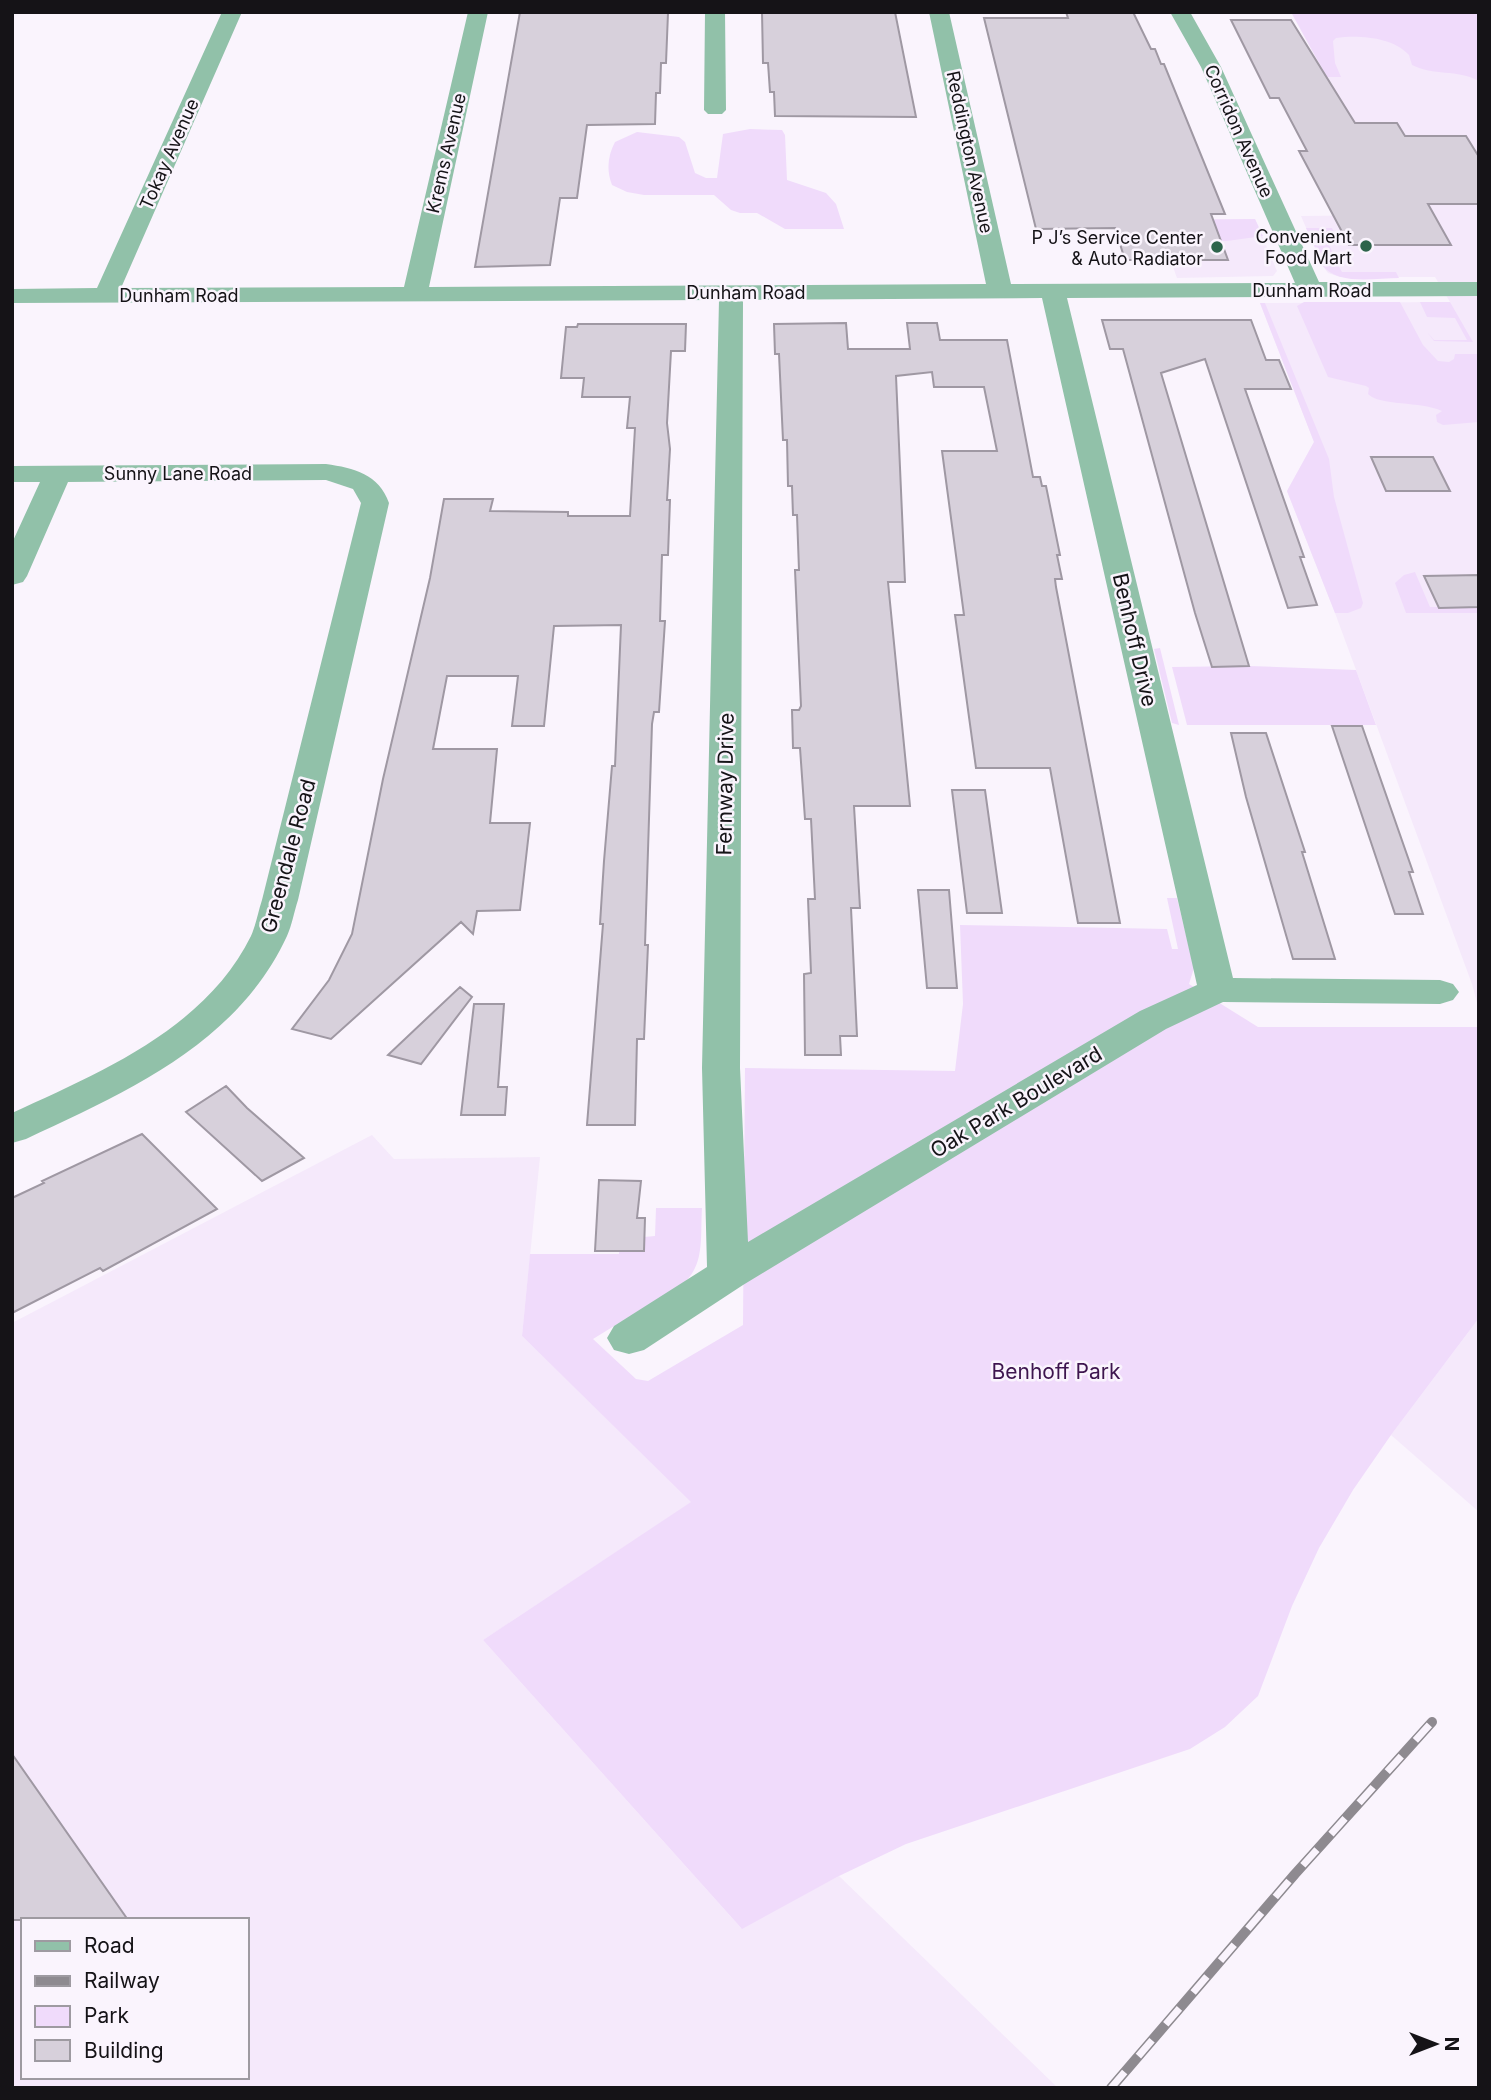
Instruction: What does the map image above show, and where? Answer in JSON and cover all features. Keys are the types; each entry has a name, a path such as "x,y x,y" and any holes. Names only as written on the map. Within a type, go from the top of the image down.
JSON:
{"street":[{"name":"Tokay Avenue","path":"106,295 232,12"},
{"name":"Krems Avenue","path":"415,294 478,12"},
{"path":"715,12 715,110"},
{"name":"Reddington Avenue","path":"939,12 1000,291"},
{"name":"Corridon Avenue","path":"1180,12 1210,67 1310,290"},
{"name":"Dunham Road","path":"12,296 1479,289"},
{"name":"Benhoff Drive","path":"1053,291 1217,990"},
{"name":"Fernway Drive","path":"728,1275 721,1068 730,293"},
{"name":"Sunny Lane Road","path":"12,474 326,472 344,475"},
{"path":"12,576 58,474"},
{"name":"Greendale Road","path":"12,1129 135,1069 171,1046 231,994 269,935 375,503 373,493 366,485 344,475"},
{"name":"Oak Park Boulevard","path":"629,1338 728,1275 1153,1020 1217,990 1440,992"}],"shaded area":[{"path":"1291,12 1479,12 1479,1010 1472,984 1335,613 1287,491 1314,442 1260,303 1450,302 1435,277 1340,277 1328,273 1322,265 1301,216 1400,215"},
{"name":"P J’s Service Center & Auto Radiator","path":"1255,219 1277,271 1273,276 1177,278 1156,220"},
{"path":"372,1135 394,1159 540,1157 522,1336 692,1502 483,1640 741,1928 839,1876 1058,2088 12,2088 12,1323"},
{"path":"1479,1318 1479,1512 1391,1435"}],"green space":[{"path":"1291,12 1479,12 1479,81 1462,75 1420,68 1412,65 1409,55 1394,44 1355,37 1336,38 1333,41 1335,63 1341,77 1327,77"},
{"path":"750,129 782,130 785,135 787,180 826,193 836,204 844,229 785,229 757,213 731,210 714,195 644,195 627,192 612,185 608,168 615,142 637,132 679,137 685,142 695,173 706,178 717,178 723,134"},
{"path":"1255,219 1263,236 1227,241 1168,241 1156,220"},
{"path":"1306,228 1332,228 1340,245 1329,245 1334,255 1318,254"},
{"path":"1322,265 1338,265 1342,272 1396,272 1399,278 1347,278 1329,272"},
{"path":"1304,302 1400,302 1423,345 1438,361 1449,362 1454,359 1455,354 1479,354 1479,422 1443,425 1437,422 1436,415 1442,411 1373,398 1368,394 1369,388 1366,386 1328,377 1297,306"},
{"path":"1420,302 1450,302 1473,342 1434,341 1427,332 1434,340 1467,340 1455,318 1427,317"},
{"path":"1260,303 1265,303 1329,459 1334,497 1363,603 1361,608 1348,613 1335,613 1287,491 1314,442"},
{"path":"1415,572 1430,607 1479,607 1479,613 1406,613 1395,583 1404,575"},
{"path":"1160,648 1179,725 1172,723 1154,649"},
{"path":"1249,666 1356,670 1376,725 1187,725 1172,667"},
{"name":"Benhoff Park","path":"1167,898 1177,898 1194,968 1189,984 1258,1027 1479,1027 1479,1318 1353,1490 1319,1548 1292,1606 1258,1696 1225,1727 1190,1749 906,1844 839,1876 742,1929 483,1640 691,1502 522,1336 530,1254 619,1254 619,1251 644,1237 655,1236 656,1208 702,1208 700,1252 694,1271 688,1279 593,1339 636,1379 648,1381 743,1325 745,1068 955,1071 963,1004 960,925 1167,929 1172,949 1178,949"}],"building":[{"path":"520,12 668,13 666,63 661,63 655,124 587,125 577,198 560,198 550,265 475,267"},
{"path":"762,12 895,12 916,117 775,116 774,92 770,92 768,63 763,63"},
{"path":"1066,12 1133,12 1151,49 1155,49 1161,64 1164,64 1225,214 1211,214 1228,260 1125,260 1115,228 1036,229 984,18 1068,18"},
{"path":"1231,20 1291,20 1355,123 1397,123 1405,136 1466,136 1479,157 1479,204 1428,204 1451,245 1349,245 1299,151 1307,151 1279,98 1270,98"},
{"path":"1102,320 1251,320 1266,360 1279,360 1291,389 1245,389 1304,557 1300,557 1317,605 1288,608 1205,359 1161,373 1249,666 1212,667 1123,349 1110,349"},
{"path":"846,323 848,349 910,349 907,323 937,323 940,340 1007,340 1033,477 1040,477 1042,486 1046,486 1060,555 1057,555 1062,579 1055,579 1056,587 1120,923 1078,923 1050,768 976,768 955,615 964,615 942,451 997,451 984,387 934,387 932,372 896,376 905,582 888,582 910,806 854,806 860,908 851,908 857,1036 840,1036 841,1055 805,1055 804,974 811,973 808,899 815,899 811,819 805,819 800,748 793,748 792,710 799,710 801,706 795,570 799,570 797,515 793,515 792,486 788,486 787,440 783,440 779,354 775,354 774,324"},
{"path":"578,324 686,324 685,351 671,351 667,423 670,449 668,555 662,555 660,621 665,621 659,712 654,712 652,724 645,945 648,945 644,1039 637,1039 635,1125 587,1125 603,924 600,924 604,861 612,766 615,766 621,625 554,626 544,726 512,726 518,676 447,676 433,749 497,749 490,823 530,823 520,910 477,911 473,934 461,922 331,1039 292,1029 329,980 352,934 383,779 430,578 444,499 493,499 490,511 568,512 568,516 630,516 635,428 627,428 630,397 582,397 584,378 561,378 566,327 577,327"},
{"path":"1371,457 1433,457 1450,491 1386,491"},
{"path":"1479,575 1479,607 1439,608 1424,576"},
{"path":"1332,726 1362,726 1413,872 1409,872 1423,914 1395,914"},
{"path":"1231,733 1266,733 1305,852 1302,852 1335,959 1293,959 1246,797"},
{"path":"952,790 985,790 1002,913 967,913"},
{"path":"918,890 949,890 957,988 927,988"},
{"path":"460,987 472,997 421,1064 388,1055"},
{"path":"474,1004 504,1004 498,1087 507,1087 505,1115 461,1115"},
{"path":"226,1086 304,1158 262,1181 186,1112"},
{"path":"142,1134 217,1209 103,1271 100,1268 12,1313 12,1198"},
{"path":"599,1180 641,1181 637,1218 645,1218 644,1251 595,1251"},
{"path":"12,1754 127,1918 12,1920"}],"railway":[{"path":"1111,2088 1295,1874 1432,1722"}],"place":[{"name":"Convenient Food Mart","path":"1366,246"},
{"name":"P J’s Service Center & Auto Radiator","path":"1217,247"}]}
